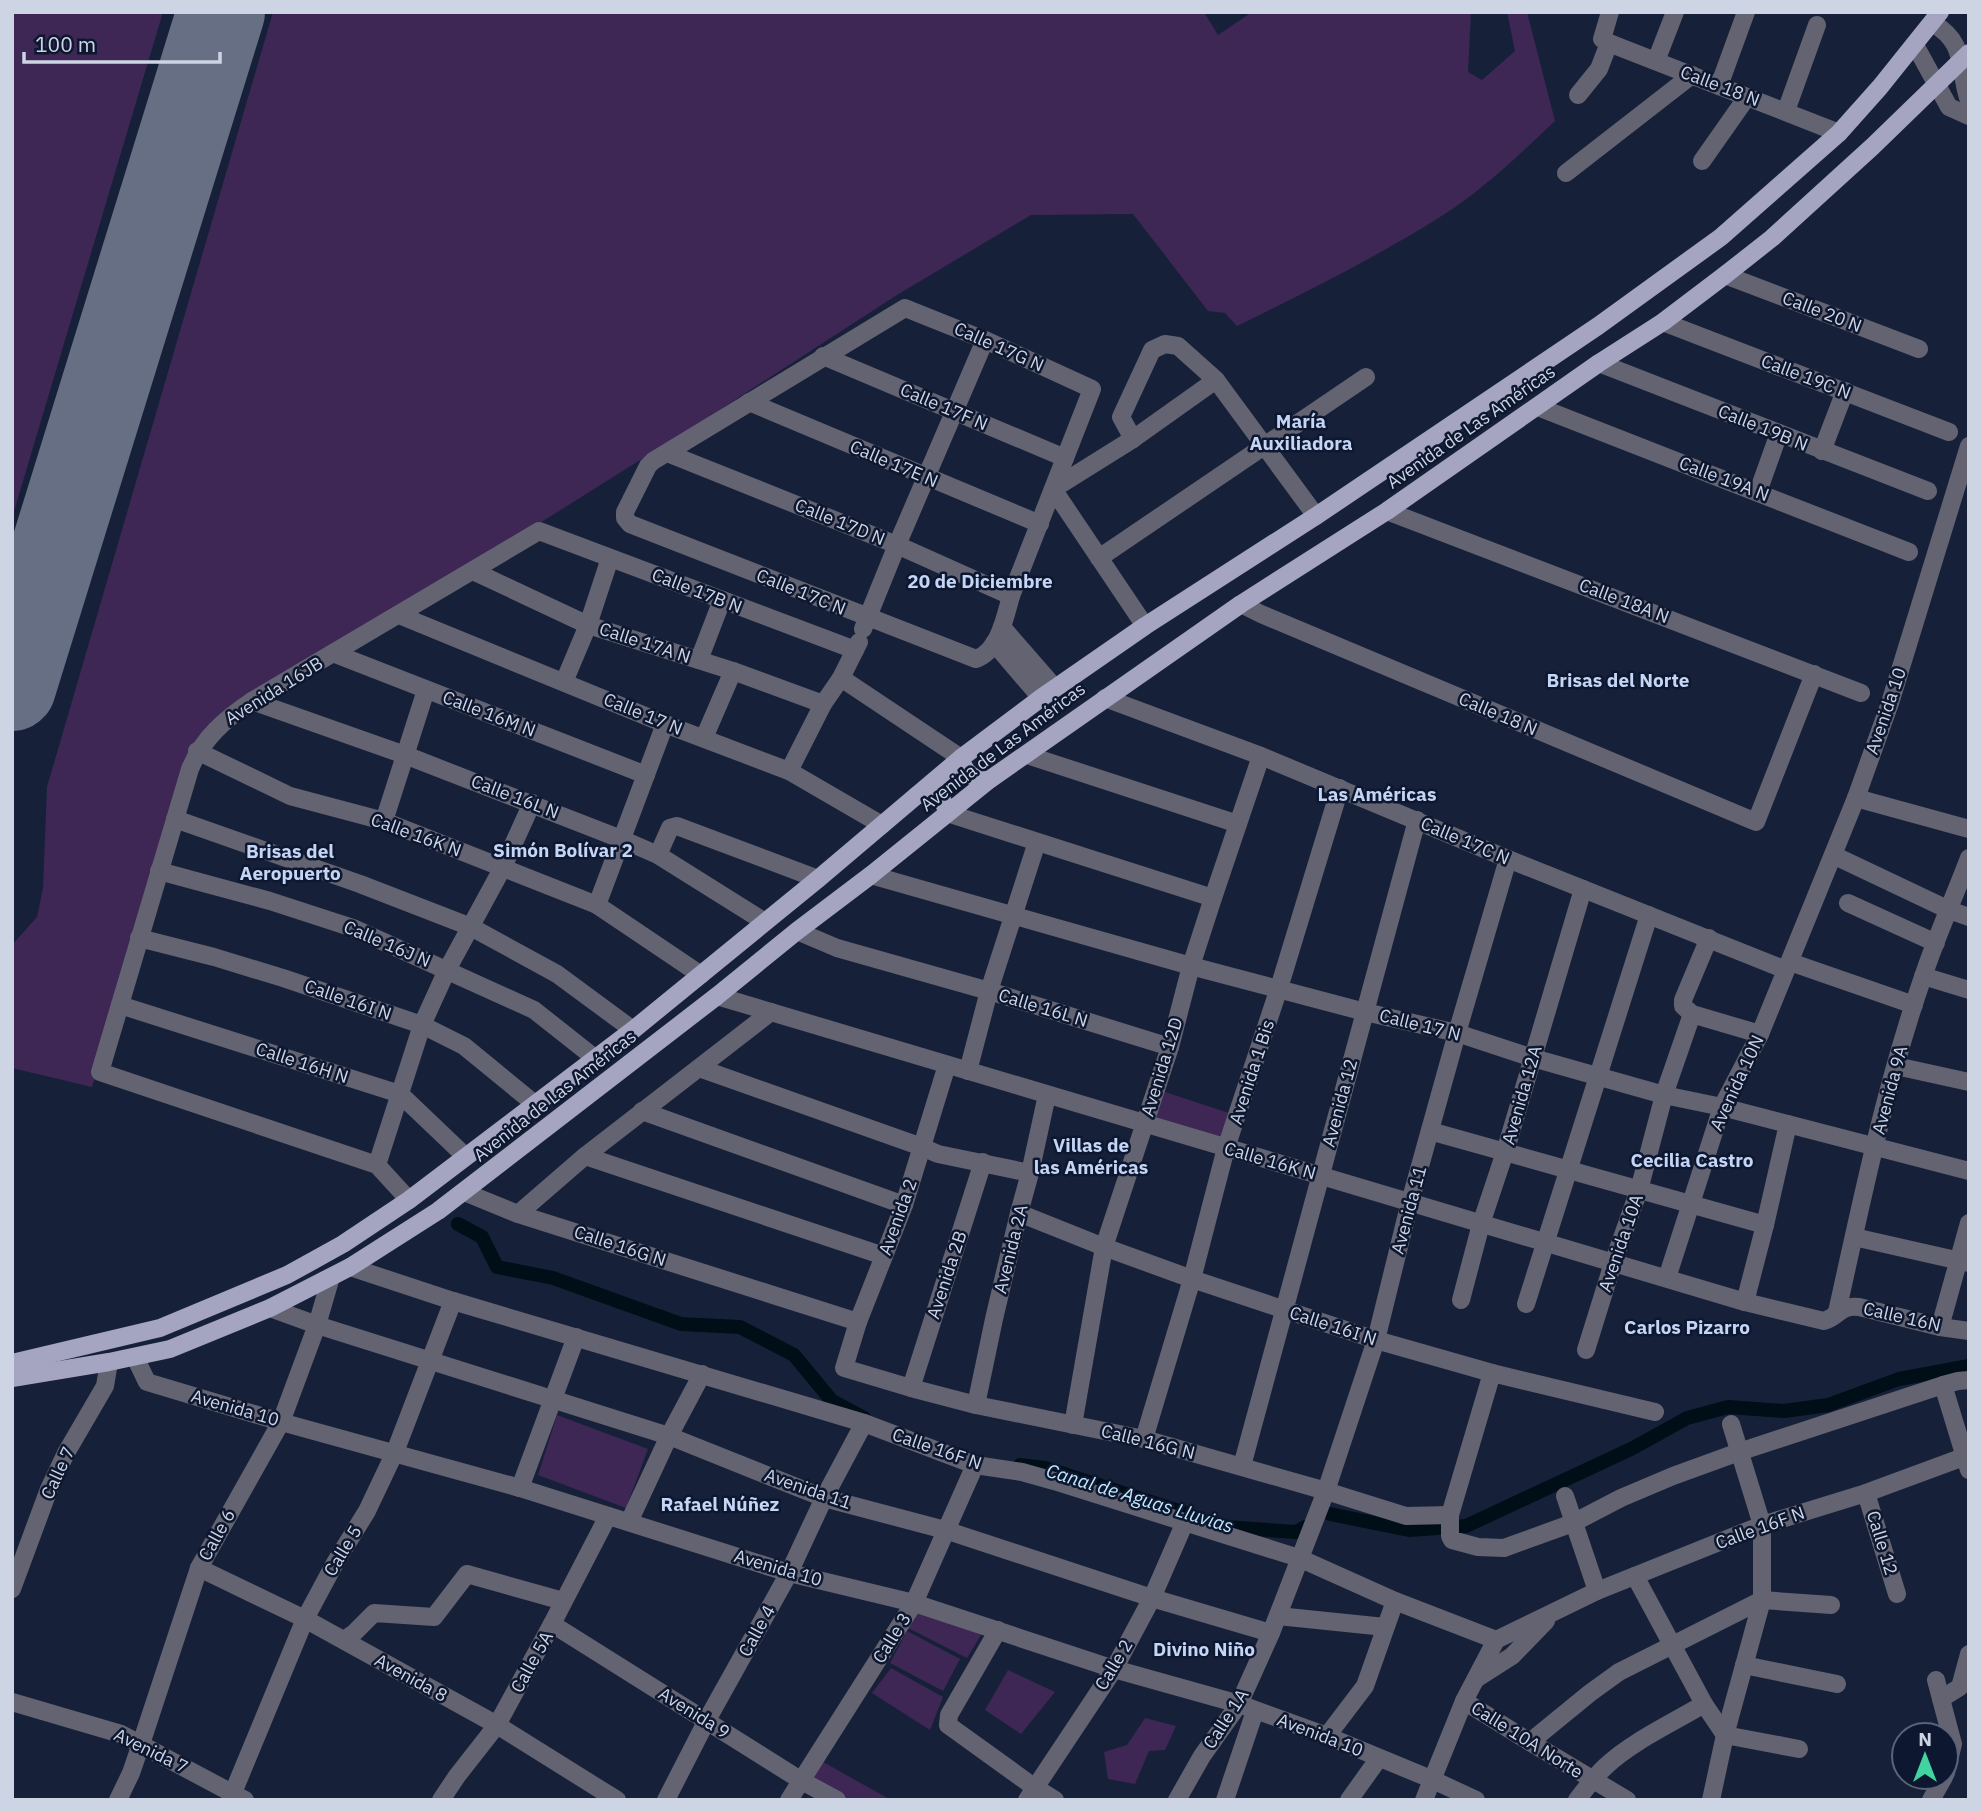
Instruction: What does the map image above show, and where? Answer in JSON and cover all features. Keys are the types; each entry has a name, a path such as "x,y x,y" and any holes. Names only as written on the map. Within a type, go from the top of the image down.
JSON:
{"main road":[{"name":"Avenida de Las Américas","path":"12,1363 160,1328 287,1275 343,1244 415,1196 633,1030 961,758 1048,693 1598,326 1721,237 1839,133 1936,18"},
{"name":"Avenida de Las Américas","path":"12,1378 170,1349 270,1308 349,1268 438,1211 717,996 989,780 1241,604 1387,511 1599,363 1663,322 1772,238 1872,147 1965,56"},
{"path":"961,758 962,766 973,778 989,780"},
{"path":"916,796 924,792 941,797 947,813"},
{"path":"447,1170 447,1179 451,1186 464,1192"},
{"path":"415,1196 427,1193 434,1197 438,1203 438,1211"}],"street":[{"path":"1577,95 1599,69 1610,12"},
{"path":"1656,61 1675,12"},
{"path":"1719,86 1746,12"},
{"path":"1936,18 1965,56 1965,91 1969,101"},
{"path":"1786,111 1817,25"},
{"name":"Calle 18 N","path":"1606,41 1839,133"},
{"path":"1915,45 1949,107 1969,116"},
{"path":"1566,173 1692,75"},
{"path":"1702,161 1747,97"},
{"name":"Calle 20 N","path":"1725,275 1919,349"},
{"name":"Calle 17G N","path":"823,356 905,308 985,340 1092,389 1065,458"},
{"name":"Calle 19C N","path":"1663,322 1949,432"},
{"path":"789,771 823,704 841,678 862,633 985,340"},
{"path":"1133,439 1121,417 1152,350 1165,344 1178,346 1216,380 1317,516"},
{"path":"667,453 823,356"},
{"name":"Calle 17F N","path":"823,356 1065,458"},
{"name":"Calle 19B N","path":"1599,363 1928,491"},
{"path":"1099,558 1366,377"},
{"path":"1053,489 1133,439 1216,380"},
{"path":"1822,451 1844,391"},
{"name":"Calle 17E N","path":"749,402 1040,524"},
{"name":"Calle 19A N","path":"1538,407 1909,552"},
{"path":"1758,492 1779,433"},
{"name":"Avenida 10","path":"1788,966 1891,703 1969,446"},
{"name":"Calle 17C N","path":"667,453 648,466 625,512 625,518 630,524 862,633 976,659 981,657 998,635"},
{"name":"Calle 17D N","path":"667,453 897,545 1012,596"},
{"path":"1048,693 998,635 1065,458"},
{"path":"1053,489 1145,626"},
{"name":"Calle 18A N","path":"1387,511 1861,693"},
{"name":"Calle 17B N","path":"539,531 722,600 862,633"},
{"name":"Avenida 16JB","path":"377,1166 100,1072 197,751 215,729 252,701 539,531"},
{"path":"564,682 588,625 610,558"},
{"name":"Calle 17A N","path":"473,571 588,625 733,671 823,704"},
{"path":"699,660 722,600"},
{"name":"Calle 18 N","path":"1241,604 1756,822 1814,674"},
{"name":"Calle 17 N","path":"399,615 665,724 789,771 881,825"},
{"name":"Calle 16M N","path":"333,653 646,775"},
{"path":"704,738 733,671"},
{"path":"841,678 961,758"},
{"path":"384,821 426,690"},
{"name":"Calle 17C N","path":"1105,698 1261,756 1508,859 1709,938 1914,1005"},
{"name":"Calle 16L N","path":"252,701 405,755 621,839 658,855 765,922"},
{"path":"597,905 665,724"},
{"name":"Calle 16K N","path":"197,751 290,796 384,821 597,905 701,975"},
{"path":"1027,755 1238,824"},
{"name":"Avenida 12D","path":"1073,1425 1104,1247 1170,1047 1191,966 1261,756"},
{"name":"Avenida 1 Bis","path":"1144,1439 1192,1279 1226,1148 1279,988 1340,788"},
{"path":"1856,798 1969,829"},
{"path":"415,1196 377,1166 422,1025 447,970 503,867 532,803"},
{"path":"947,813 1213,898"},
{"path":"175,819 360,884 471,927 557,974 633,1030"},
{"name":"Avenida 12","path":"1242,1466 1417,820"},
{"path":"658,855 670,828 677,826 818,878"},
{"path":"968,1071 989,991 1037,842"},
{"path":"1833,855 1969,917"},
{"name":"Avenida 9A","path":"1831,1317 1854,1237 1874,1147 1914,1005 1969,858"},
{"name":"Avenida 11","path":"1299,1558 1323,1499 1376,1340 1410,1202 1508,859"},
{"name":"Calle 16J N","path":"159,871 270,901 353,928 534,1010 596,1059"},
{"name":"Calle 17 N","path":"871,875 1191,966 1365,1012 1457,1033 1533,1058 1664,1095 1969,1171"},
{"name":"Avenida 12A","path":"1461,1300 1481,1224 1583,889"},
{"path":"1849,903 1936,943"},
{"path":"1527,1304 1649,915"},
{"name":"Calle 16L N","path":"797,931 837,947 1170,1047"},
{"name":"Calle 16I N","path":"139,938 272,974 422,1025 464,1046 536,1105"},
{"name":"Avenida 10A","path":"1586,1350 1639,1190 1664,1095 1692,1014 1683,1006 1683,1000 1709,938"},
{"name":"Avenida 10N","path":"1667,1278 1722,1108 1760,1034 1788,966"},
{"path":"1923,976 1969,990"},
{"name":"Calle 16K N","path":"717,996 1745,1302 1831,1317"},
{"name":"Calle 16H N","path":"120,1005 400,1094 465,1156"},
{"path":"518,1214 585,1156 771,1012"},
{"path":"1692,1014 1760,1034"},
{"name":"Avenida 2","path":"844,1368 858,1322 904,1205 947,1065"},
{"path":"1896,1066 1969,1082"},
{"path":"699,1068 938,1154 1030,1172"},
{"name":"Avenida 2A","path":"976,1405 1048,1094"},
{"path":"642,1111 904,1205"},
{"path":"1745,1302 1788,1124"},
{"path":"1430,1132 1765,1225"},
{"path":"585,1156 884,1256"},
{"name":"Avenida 2B","path":"911,1388 983,1162"},
{"name":"Calle 16G N","path":"464,1192 518,1214 858,1322"},
{"name":"Calle 16I N","path":"1019,1213 1192,1279 1376,1340 1492,1373 1655,1412"},
{"path":"1940,1326 1964,1262 1969,1223"},
{"path":"1854,1237 1964,1262"},
{"name":"Calle 16F N","path":"349,1268 864,1423 975,1465 1032,1475 1299,1558 1497,1649 1519,1638 1556,1611 1597,1591 1762,1525 1968,1460"},
{"name":"Calle 6","path":"118,1800 131,1773 199,1568 281,1422 317,1325 331,1277"},
{"name":"Calle 5","path":"235,1798 305,1619 335,1563 368,1511 395,1452 453,1301"},
{"name":"Calle 16N","path":"1831,1317 1849,1306 1859,1307 1969,1331"},
{"name":"Avenida 11","path":"270,1308 553,1401 669,1436 824,1498 945,1530 1152,1598 1274,1625 1385,1627"},
{"path":"520,1488 576,1337"},
{"name":"Avenida 10","path":"135,1357 147,1382 520,1488 789,1573 914,1603 1247,1708 1327,1736 1476,1800"},
{"name":"Calle 7","path":"12,1589 49,1489 66,1452 105,1386 108,1362"},
{"name":"Calle 16G N","path":"844,1368 976,1405 1144,1439 1242,1466 1323,1499 1450,1523 1452,1540 1460,1544 1504,1548 1573,1523 1621,1498 1739,1452 1943,1385 1969,1380"},
{"path":"1450,1523 1492,1373"},
{"path":"629,1522 669,1436 702,1374"},
{"path":"1943,1385 1968,1460"},
{"name":"Calle 4","path":"666,1800 789,1573 824,1498 864,1423"},
{"path":"1711,1800 1725,1735 1762,1600 1762,1525 1731,1424"},
{"name":"Calle 3","path":"789,1800 914,1603 975,1465"},
{"name":"Calle 12","path":"1866,1493 1897,1594"},
{"path":"1565,1496 1597,1591"},
{"name":"Calle 5A","path":"441,1800 497,1725 608,1516"},
{"name":"Calle 2","path":"1031,1794 1114,1668 1152,1598 1185,1522"},
{"name":"Calle 1A","path":"1177,1800 1202,1756 1247,1708 1299,1558"},
{"name":"Avenida 8","path":"199,1568 344,1640 497,1725 617,1800"},
{"path":"344,1640 374,1612 434,1617 467,1574 562,1601"},
{"path":"1635,1576 1704,1704 1725,1735 1799,1749"},
{"path":"1530,1742 1619,1672 1762,1600 1831,1605"},
{"path":"1327,1736 1365,1686 1395,1601"},
{"name":"Avenida 9","path":"552,1624 837,1800"},
{"path":"998,1630 949,1715 948,1725 1031,1794 1055,1800"},
{"path":"1424,1800 1464,1700 1497,1649"},
{"path":"1941,1699 1960,1687 1969,1654"},
{"path":"1744,1665 1837,1684"},
{"path":"1936,1680 1947,1721"},
{"name":"Calle 10A Norte","path":"1464,1700 1627,1800"},
{"name":"Avenida 7","path":"12,1702 121,1734 235,1798"},
{"path":"1577,1800 1608,1763 1704,1704"},
{"path":"1225,1800 1247,1708"},
{"path":"1349,1800 1379,1758"}],"shaded area":[{"path":"12,12 163,12 12,518"},
{"path":"273,12 1204,12 1218,35 1252,12 1471,12 1468,72 1482,80 1515,51 1507,12 1527,12 1555,121 1456,207 1365,261 1237,326 1225,313 1208,311 1133,214 1031,215 897,295 516,538 309,664 195,750 92,1087 12,1068 12,945 37,917 43,888 47,787"},
{"path":"1162,1091 1232,1114 1223,1138 1150,1118"},
{"path":"557,1415 648,1449 626,1508 538,1475"},
{"path":"917,1608 984,1630 967,1658 908,1628"},
{"path":"907,1631 960,1659 943,1691 890,1663"},
{"path":"891,1668 943,1697 930,1730 872,1693"},
{"path":"1008,1670 1055,1692 1021,1734 985,1710"},
{"path":"1145,1718 1176,1726 1165,1750 1149,1751 1135,1784 1108,1779 1104,1752 1127,1745"},
{"path":"816,1758 891,1800 840,1800 804,1780"}],"waterway":[{"name":"Canal de Aguas Lluvias","path":"458,1224 482,1237 497,1267 553,1278 681,1324 740,1327 794,1355 832,1401 864,1418"},
{"name":"Canal de Aguas Lluvias","path":"1330,1514 1409,1530 1466,1526 1633,1448 1687,1418 1728,1407 1784,1411 1828,1405 1899,1379 1969,1366"},
{"name":"Canal de Aguas Lluvias","path":"1020,1465 1045,1468 1191,1515"},
{"name":"Canal de Aguas Lluvias","path":"1214,1523 1226,1527 1296,1532 1305,1527"}],"runway":[{"path":"12,687 221,12"}],"district":[{"name":"María Auxiliadora","path":"1301,432"},
{"name":"20 de Diciembre","path":"980,581"},
{"name":"Brisas del Norte","path":"1618,680"},
{"name":"Las Américas","path":"1377,794"},
{"name":"Simón Bolívar 2","path":"563,850"},
{"name":"Brisas del Aeropuerto","path":"290,862"},
{"name":"Villas de las Américas","path":"1091,1156"},
{"name":"Cecilia Castro","path":"1692,1160"},
{"name":"Carlos Pizarro","path":"1687,1327"},
{"name":"Rafael Núñez","path":"720,1504"},
{"name":"Divino Niño","path":"1204,1649"}]}
